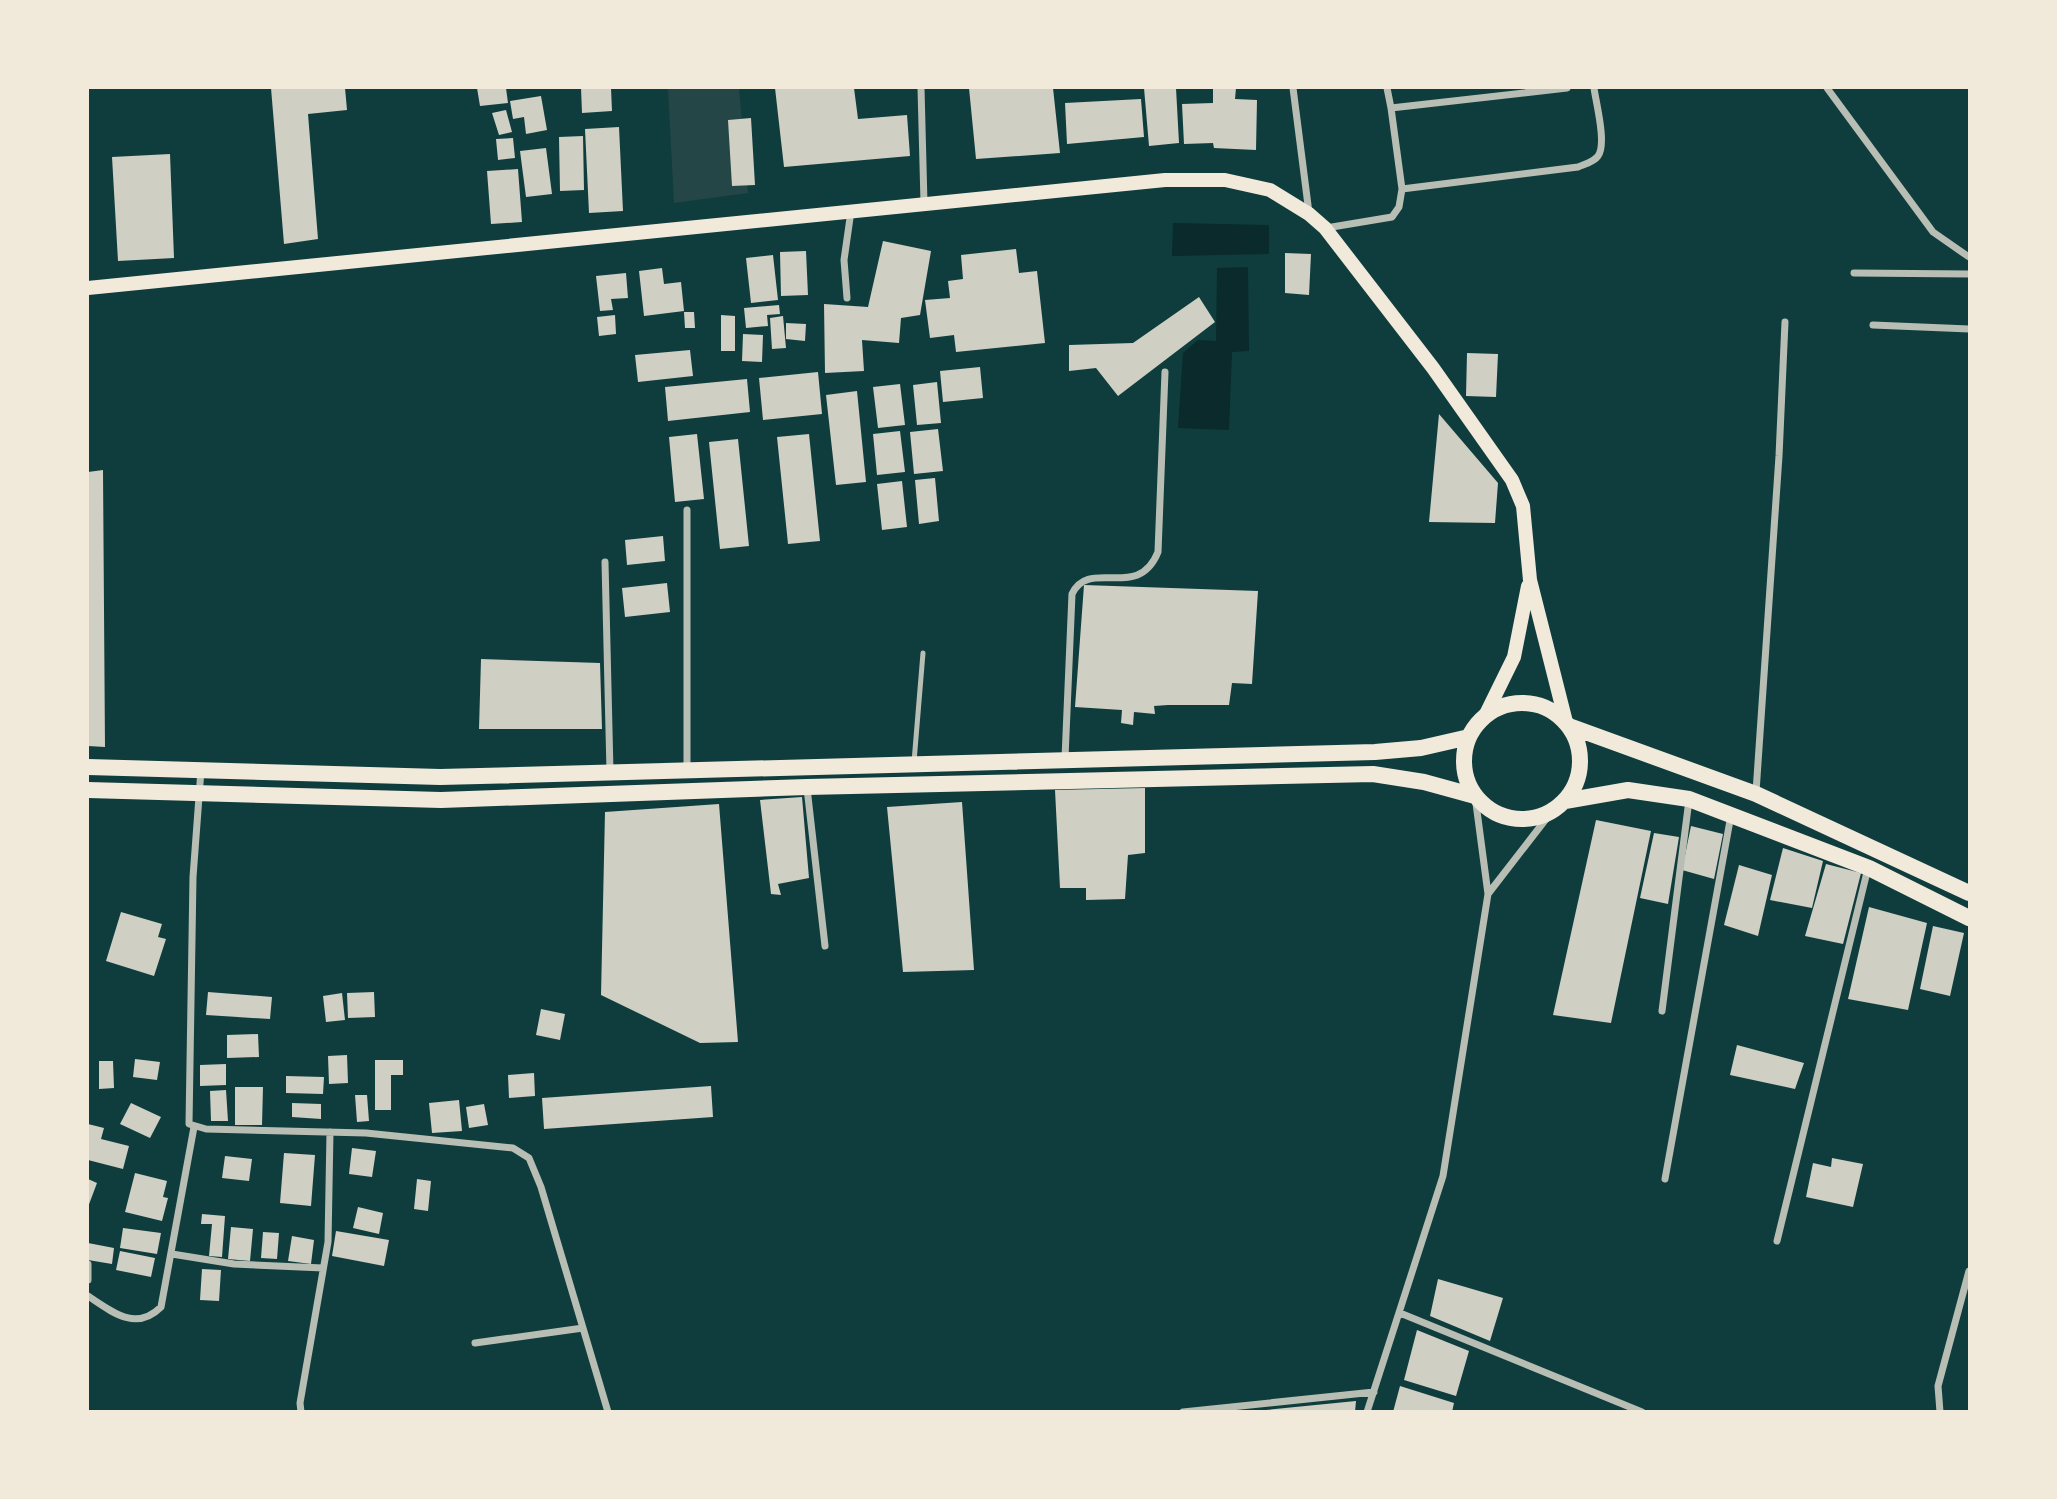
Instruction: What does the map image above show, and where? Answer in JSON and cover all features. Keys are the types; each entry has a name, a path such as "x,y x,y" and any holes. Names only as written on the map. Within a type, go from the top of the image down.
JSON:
{"main road":[{"path":"88,288 1165,180 1225,180 1270,190 1309,214 1325,228 1433,368 1513,480 1523,506 1530,580 1567,724 1580,751 1578,778 1559,806"},
{"path":"1475,796 1464,769 1469,737 1485,716 1514,657 1530,580"},
{"path":"1485,716 1504,706 1527,703 1548,709 1567,724 1756,794 1969,893"},
{"path":"88,767 440,777 915,762 1375,752 1421,748 1469,737"},
{"path":"88,790 441,800 807,787 1373,774 1424,782 1475,796 1498,814 1526,819 1559,806 1628,790 1689,799 1731,814 1869,868 1969,918"}],"street":[{"path":"921,88 924,203"},
{"path":"1293,88 1309,214"},
{"path":"1325,228 1392,217 1399,207 1402,189 1387,88"},
{"path":"1391,108 1567,88"},
{"path":"1402,189 1578,167 1591,162 1597,157 1602,143 1594,88"},
{"path":"1827,88 1933,232 1969,257"},
{"path":"846,298 844,260 851,211"},
{"path":"1854,273 1969,274"},
{"path":"1756,794 1779,456 1784,322"},
{"path":"1873,325 1969,329"},
{"path":"1065,758 1075,587 1092,578 1132,579 1152,566 1158,552 1165,372"},
{"path":"687,510 687,771"},
{"path":"605,562 610,772"},
{"path":"201,770 193,877 188,1120 194,1127 330,1132 471,1141 513,1147 528,1158 541,1187 608,1412"},
{"path":"807,787 825,946"},
{"path":"1367,1412 1428,1230 1443,1176 1488,894 1475,796"},
{"path":"1662,1011 1689,799"},
{"path":"1488,894 1559,806"},
{"path":"1665,1179 1731,814"},
{"path":"1777,1241 1869,868"},
{"path":"88,1296 131,1320 148,1318 163,1304 194,1127"},
{"path":"301,1412 300,1403 328,1242 330,1132"},
{"path":"172,1254 234,1264 323,1268"},
{"path":"88,1264 88,1280"},
{"path":"1940,1412 1938,1386 1969,1271"},
{"path":"1400,1313 1642,1412"},
{"path":"475,1343 583,1328"},
{"path":"1183,1412 1374,1392"}],"lane":[{"path":"915,762 923,653"}],"shaded area":[{"path":"668,88 739,88 748,193 674,203"},
{"path":"1173,223 1269,225 1269,254 1172,256"},
{"path":"1248,267 1249,351 1232,352 1229,430 1178,428 1183,353 1198,340 1216,341 1217,268"}],"building":[{"path":"271,88 345,88 347,110 308,114 318,239 284,244"},
{"path":"477,88 506,88 508,103 480,106"},
{"path":"581,88 611,88 612,111 582,113"},
{"path":"775,88 854,88 858,119 907,115 910,156 784,167"},
{"path":"969,88 1053,88 1060,153 976,159"},
{"path":"1144,88 1176,88 1179,143 1149,146"},
{"path":"1213,88 1236,88 1235,99 1257,100 1256,150 1214,148 1213,143 1184,144 1182,104 1213,103"},
{"path":"541,96 547,130 526,134 524,117 513,119 510,101"},
{"path":"1141,99 1144,137 1067,144 1065,103"},
{"path":"506,110 512,132 499,135 492,113"},
{"path":"751,118 755,185 732,186 728,120"},
{"path":"619,127 623,211 589,213 585,129"},
{"path":"583,136 584,190 560,191 559,137"},
{"path":"513,138 515,158 498,160 496,139"},
{"path":"546,148 552,194 526,197 520,151"},
{"path":"170,154 174,258 118,261 112,157"},
{"path":"518,169 522,222 491,224 487,171"},
{"path":"883,241 931,251 920,315 901,318 899,343 862,340 864,371 825,373 824,304 868,307"},
{"path":"1016,249 1019,273 1037,271 1045,343 956,352 954,335 930,338 925,300 950,298 948,281 963,279 961,255"},
{"path":"806,251 808,295 781,296 780,252"},
{"path":"1285,253 1311,254 1309,295 1285,293"},
{"path":"773,255 778,300 751,303 746,258"},
{"path":"662,268 664,284 681,282 684,311 644,316 639,271"},
{"path":"626,273 628,298 611,299 613,310 600,311 596,276"},
{"path":"1199,297 1215,322 1118,396 1096,368 1069,371 1069,345 1133,343"},
{"path":"779,305 780,314 767,315 768,326 746,328 744,308"},
{"path":"684,312 694,312 695,328 685,328"},
{"path":"615,315 616,334 599,336 597,317"},
{"path":"721,315 735,316 735,351 721,351"},
{"path":"783,316 786,348 772,349 770,318"},
{"path":"786,323 806,324 805,341 786,339"},
{"path":"743,334 763,335 762,362 742,361"},
{"path":"690,350 693,376 638,382 635,355"},
{"path":"1467,353 1498,354 1496,397 1466,396"},
{"path":"980,367 983,398 943,402 940,371"},
{"path":"818,372 822,414 763,420 759,378"},
{"path":"747,379 750,412 668,421 665,387"},
{"path":"937,382 941,423 917,425 913,385"},
{"path":"900,384 905,425 878,428 873,387"},
{"path":"857,391 866,482 836,485 826,395"},
{"path":"1439,414 1498,483 1495,523 1429,522"},
{"path":"938,429 943,471 914,474 910,432"},
{"path":"900,431 905,472 877,475 873,434"},
{"path":"697,434 704,499 675,502 669,437"},
{"path":"809,434 820,541 788,544 777,437"},
{"path":"738,439 749,546 720,549 709,442"},
{"path":"103,470 105,747 88,746 88,472"},
{"path":"935,478 939,521 919,524 915,480"},
{"path":"902,481 907,527 882,530 877,484"},
{"path":"663,536 665,561 627,565 625,540"},
{"path":"667,583 670,612 625,617 622,588"},
{"path":"1084,585 1258,591 1252,684 1232,683 1229,705 1154,706 1155,714 1134,712 1133,725 1121,723 1122,710 1075,707"},
{"path":"481,659 600,663 602,729 479,729"},
{"path":"1145,788 1145,853 1128,855 1125,899 1086,900 1086,888 1060,888 1055,790"},
{"path":"802,797 809,878 778,884 781,895 771,894 760,800"},
{"path":"962,802 974,970 903,972 887,807"},
{"path":"719,804 738,1042 700,1043 601,995 605,812"},
{"path":"1596,820 1651,831 1611,1023 1553,1015"},
{"path":"1691,826 1723,834 1714,879 1682,870"},
{"path":"1654,833 1679,837 1668,904 1640,898"},
{"path":"1783,848 1823,861 1812,908 1770,900"},
{"path":"1826,864 1861,873 1843,944 1805,936"},
{"path":"1739,865 1772,875 1758,936 1724,925"},
{"path":"1869,907 1927,923 1908,1010 1848,999"},
{"path":"121,912 162,924 158,937 166,939 154,976 106,961"},
{"path":"1933,926 1964,933 1950,996 1920,989"},
{"path":"208,992 272,997 270,1019 206,1015"},
{"path":"374,992 375,1017 348,1018 347,993"},
{"path":"342,993 345,1020 326,1022 323,996"},
{"path":"541,1009 565,1014 560,1040 536,1035"},
{"path":"258,1034 259,1057 227,1058 227,1035"},
{"path":"1737,1045 1804,1063 1795,1089 1730,1075"},
{"path":"347,1055 348,1083 329,1084 328,1056"},
{"path":"135,1059 160,1062 157,1080 133,1077"},
{"path":"375,1060 403,1060 403,1075 391,1075 391,1110 375,1110"},
{"path":"99,1061 113,1061 114,1088 99,1089"},
{"path":"226,1064 226,1085 200,1086 200,1065"},
{"path":"534,1073 535,1096 509,1098 508,1075"},
{"path":"286,1076 324,1077 323,1094 286,1093"},
{"path":"711,1086 713,1117 544,1129 542,1098"},
{"path":"235,1087 263,1087 262,1125 235,1125"},
{"path":"226,1090 228,1121 211,1121 210,1091"},
{"path":"355,1095 367,1095 369,1121 357,1122"},
{"path":"459,1100 462,1131 432,1133 429,1103"},
{"path":"131,1103 161,1117 150,1138 120,1124"},
{"path":"292,1103 321,1104 321,1119 292,1117"},
{"path":"484,1104 488,1125 469,1128 466,1107"},
{"path":"88,1124 104,1128 101,1139 129,1146 123,1169 88,1160"},
{"path":"352,1148 376,1151 372,1177 349,1174"},
{"path":"284,1153 315,1155 311,1206 280,1203"},
{"path":"225,1156 252,1159 249,1181 222,1178"},
{"path":"1832,1158 1863,1164 1853,1207 1806,1197 1813,1163 1831,1167"},
{"path":"135,1173 167,1181 163,1197 168,1198 162,1221 125,1212"},
{"path":"88,1179 97,1183 88,1207"},
{"path":"417,1179 431,1181 428,1211 414,1209"},
{"path":"358,1207 383,1213 379,1234 353,1228"},
{"path":"202,1214 225,1216 222,1257 209,1256 212,1224 201,1224"},
{"path":"231,1227 253,1229 250,1261 228,1259"},
{"path":"123,1228 161,1233 157,1254 120,1248"},
{"path":"336,1231 389,1240 384,1266 332,1256"},
{"path":"263,1232 279,1233 277,1259 261,1258"},
{"path":"292,1236 314,1240 311,1264 288,1261"},
{"path":"88,1243 114,1248 112,1264 88,1260"},
{"path":"120,1251 155,1258 151,1277 116,1270"},
{"path":"202,1269 221,1270 219,1301 200,1300"},
{"path":"1438,1279 1503,1298 1490,1341 1430,1316"},
{"path":"1417,1330 1469,1351 1456,1396 1404,1380"},
{"path":"1400,1386 1454,1403 1452,1412 1393,1412"},
{"path":"1356,1401 1355,1412 1266,1412 1266,1410"}]}
